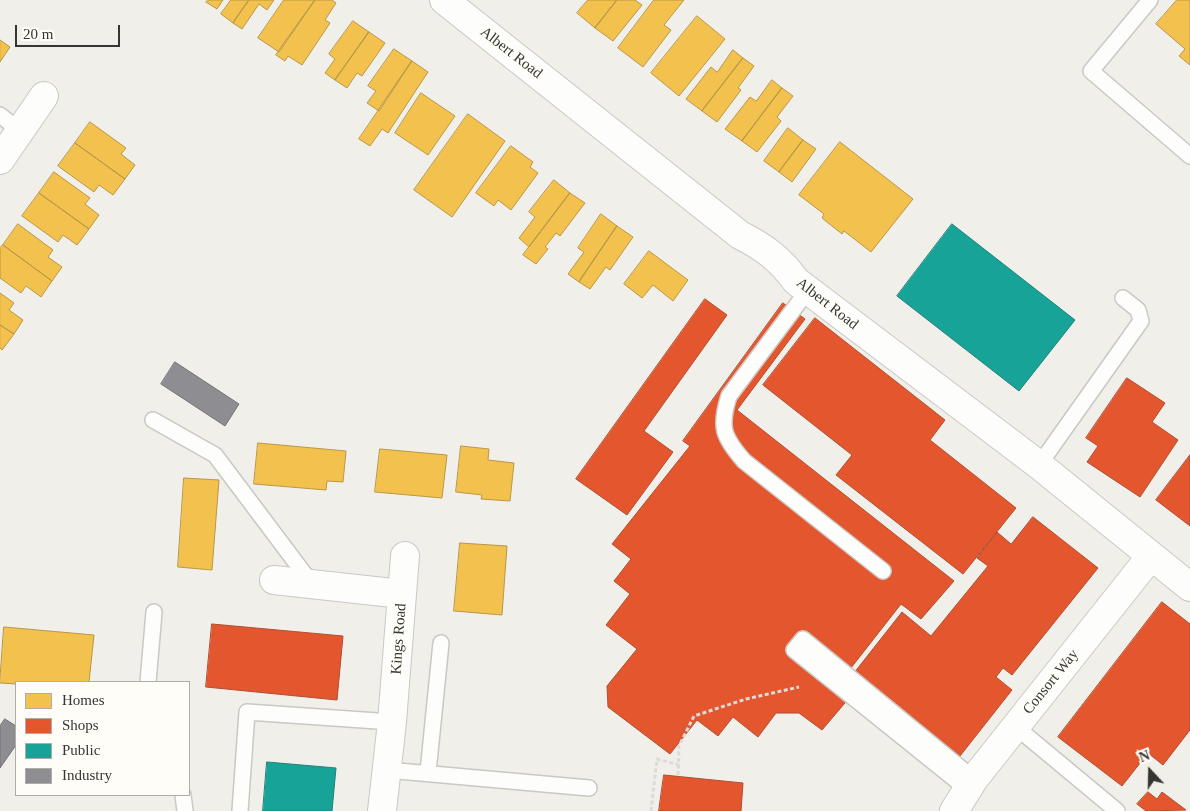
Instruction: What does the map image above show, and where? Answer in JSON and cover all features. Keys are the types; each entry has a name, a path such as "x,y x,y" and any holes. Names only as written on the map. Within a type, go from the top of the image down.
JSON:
{"street":[{"name":"Albert Road","path":"444,0 740,235 761,246 784,266 802,286 1039,465 1190,587"},
{"path":"0,160 10,123 44,96"},
{"path":"402,594 405,556"},
{"name":"Consort Way","path":"965,793 1151,556"},
{"name":"Kings Road","path":"274,580 402,594 392,722 382,811"}],"lane":[{"path":"1150,0 1091,71 1190,156"},
{"path":"802,286 729,396 723,426 730,445 744,461 883,571"},
{"path":"1039,465 1141,321 1138,310 1122,298"},
{"path":"152,420 215,455 312,584"},
{"path":"148,681 154,612"},
{"path":"803,639 965,793 794,650 803,639"},
{"path":"428,772 442,643"},
{"path":"240,811 247,712 392,722"},
{"path":"1016,727 1117,811"},
{"path":"387,770 428,772 589,788"},
{"path":"183,796 185,811"}],"path":[{"path":"678,775 679,746 694,716 746,699 802,686"},
{"path":"651,811 657,760 679,766"}],"building: Homes":[{"path":"208,0 223,0 217,9 206,2"},
{"path":"231,0 249,0 233,23 221,14"},
{"path":"249,0 274,0 267,10 259,4 242,29 233,23"},
{"path":"284,0 315,0 279,52 258,38"},
{"path":"315,0 332,0 336,3 325,20 330,23 302,65 288,56 285,61 276,55"},
{"path":"588,0 617,0 595,28 577,13"},
{"path":"617,0 635,0 642,5 613,41 595,28"},
{"path":"654,0 684,0 664,25 671,30 643,67 618,48"},
{"path":"1177,0 1190,0 1190,65 1179,56 1185,49 1156,24"},
{"path":"697,16 725,39 679,96 651,73"},
{"path":"353,21 369,32 335,80 325,73 335,59 329,54"},
{"path":"369,32 385,43 362,76 357,73 347,88 335,80"},
{"path":"0,40 10,47 0,62"},
{"path":"394,49 412,61 379,111 367,103 376,91 368,86"},
{"path":"733,50 743,58 702,111 686,99 711,67 717,72"},
{"path":"743,58 754,66 738,88 741,90 717,122 702,111"},
{"path":"412,61 428,72 388,133 382,129 370,146 359,139"},
{"path":"772,80 782,88 742,141 725,129 750,97 756,101"},
{"path":"782,88 793,96 777,117 781,121 757,152 742,141"},
{"path":"421,93 455,116 428,155 395,133"},
{"path":"468,114 505,141 452,217 414,190"},
{"path":"90,122 126,148 121,154 135,165 125,179 75,143"},
{"path":"788,128 803,140 779,172 764,161"},
{"path":"803,140 816,149 792,182 779,172"},
{"path":"840,142 913,199 871,252 844,231 842,234 822,218 824,214 799,195"},
{"path":"75,143 125,179 113,195 99,185 94,192 58,166"},
{"path":"511,146 533,162 530,167 538,173 511,210 498,200 494,206 476,193"},
{"path":"54,172 90,198 85,204 99,215 89,229 39,193"},
{"path":"554,180 570,193 529,247 519,238 535,217 529,212"},
{"path":"39,193 89,229 77,245 63,235 58,242 22,216"},
{"path":"570,193 585,203 560,236 556,233 545,247 548,249 536,264 523,255"},
{"path":"601,214 617,226 579,282 568,274 584,252 578,248"},
{"path":"18,224 53,250 48,257 62,267 52,281 3,245"},
{"path":"617,226 633,237 610,270 606,267 590,289 579,282"},
{"path":"3,245 52,281 41,297 26,286 21,293 0,278 0,248"},
{"path":"649,251 688,280 673,301 653,285 642,298 624,284"},
{"path":"0,293 14,303 9,310 23,320 14,334 0,325"},
{"path":"0,325 14,334 2,350 0,348"},
{"path":"258,443 346,451 343,482 327,481 326,490 254,484"},
{"path":"461,446 489,449 488,460 514,463 510,501 481,499 482,495 456,492"},
{"path":"380,449 447,455 442,498 375,492"},
{"path":"184,478 219,480 212,570 178,567"},
{"path":"460,543 507,546 502,615 454,611"},
{"path":"4,627 94,635 89,681 15,681 15,684 0,683"}],"building: Shops":[{"path":"705,299 727,315 644,431 673,452 627,515 576,479"},
{"path":"783,303 805,319 737,410 954,581 921,619 901,604 847,673 861,684 822,730 799,713 776,713 758,737 733,717 718,736 697,720 670,754 608,707 607,686 637,649 606,625 630,594 614,581 631,559 612,544 690,446 683,441"},
{"path":"815,318 945,420 930,440 1016,508 963,574 836,475 852,455 763,385"},
{"path":"1127,378 1165,403 1152,422 1178,440 1140,497 1087,462 1098,446 1086,438"},
{"path":"1190,455 1190,526 1156,500"},
{"path":"1033,517 1098,568 1012,675 1003,668 996,677 1012,690 960,756 854,673 902,612 931,636 988,566 977,558 997,532 1011,544"},
{"path":"1162,602 1190,624 1190,730 1163,765 1148,753 1122,786 1058,737"},
{"path":"212,624 343,636 337,700 206,687"},
{"path":"664,775 743,783 741,811 659,811"},
{"path":"1148,792 1157,799 1162,792 1186,810 1146,811 1137,804"}],"building: Public":[{"path":"952,224 1075,320 1019,391 897,296"},
{"path":"267,762 336,768 332,811 263,811"}],"building: Industry":[{"path":"175,362 239,404 225,426 161,384"},
{"path":"5,719 15,725 15,746 0,768 0,726"}]}
